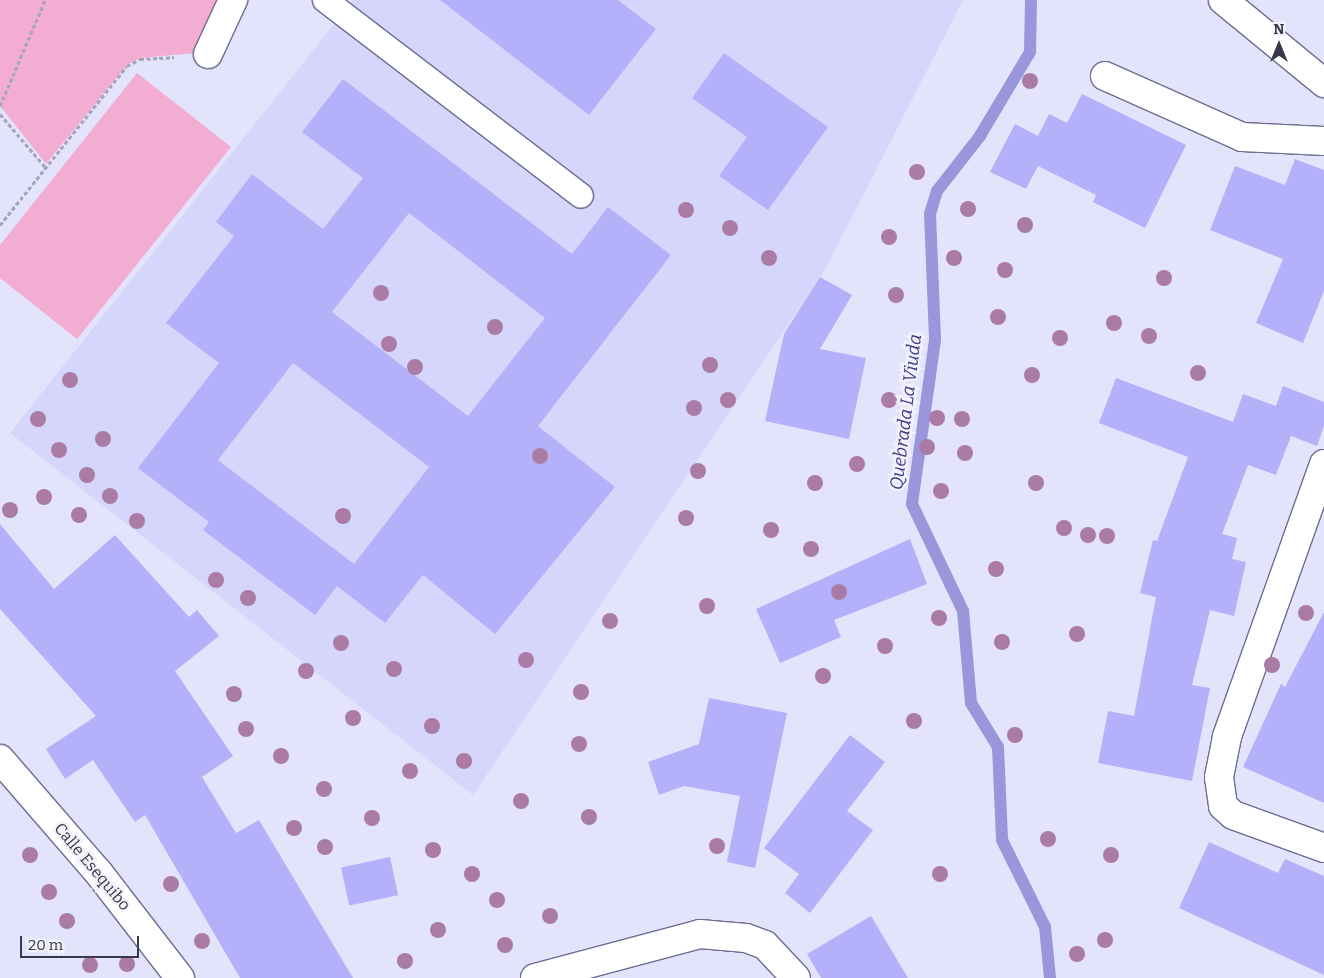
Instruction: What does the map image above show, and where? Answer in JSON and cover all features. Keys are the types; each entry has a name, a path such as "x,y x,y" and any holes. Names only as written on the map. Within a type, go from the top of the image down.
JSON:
{"street":[{"path":"208,54 233,0"},
{"path":"1223,0 1324,83"},
{"path":"1105,76 1242,137 1324,141"},
{"path":"1324,464 1227,737 1219,777 1224,806 1233,815 1324,848"},
{"name":"Calle Esequibo","path":"0,759 98,872 180,978"},
{"path":"535,978 700,934 746,938 764,945 796,978"}],"lane":[{"path":"325,0 581,196"}],"path":[{"path":"0,106 45,0"},
{"path":"0,225 127,66 140,60 208,54"},
{"path":"0,114 46,168"}],"shaded area":[{"path":"0,0 230,0 207,52 140,58 127,65 46,164 0,106"},
{"path":"353,0 963,0 826,268 473,795 10,433"},
{"path":"137,73 231,147 77,339 0,278 0,245"}],"building":[{"path":"440,0 618,0 656,29 589,115"},
{"path":"724,53 828,127 768,210 719,176 747,137 692,98"},
{"path":"343,79 572,254 608,207 671,255 538,426 615,487 495,634 423,575 385,623 337,586 315,615 203,530 209,522 138,468 219,363 166,323 234,236 216,222 252,174 323,229 363,178 302,132","holes":["409,213 545,318 468,416 332,312","293,363 429,467 354,564 218,460"]},
{"path":"1082,94 1186,145 1145,228 1093,202 1096,195 1038,166 1026,189 990,172 1015,124 1038,136 1049,114 1067,123"},
{"path":"1295,159 1324,170 1324,291 1303,343 1256,323 1283,259 1210,230 1235,166 1285,185"},
{"path":"820,277 852,295 820,349 866,358 849,439 765,421 784,334"},
{"path":"1116,378 1233,422 1243,394 1276,406 1283,386 1324,402 1324,426 1317,446 1291,436 1276,475 1248,465 1222,534 1237,538 1232,559 1246,562 1234,616 1210,610 1192,685 1210,688 1192,781 1098,763 1108,711 1134,716 1156,597 1140,593 1153,540 1157,541 1188,457 1099,423"},
{"path":"0,524 54,589 115,535 189,617 197,610 219,636 175,671 233,756 202,777 236,833 259,820 353,978 240,978 145,815 135,822 93,760 65,779 46,749 96,716 0,609"},
{"path":"910,539 927,584 834,620 841,637 780,663 756,609"},
{"path":"1324,612 1324,803 1243,767 1281,684 1285,687"},
{"path":"709,698 787,713 755,868 727,862 740,796 684,786 659,795 648,762 699,744"},
{"path":"850,735 885,762 847,811 873,830 810,913 785,893 799,874 764,848"},
{"path":"1209,842 1278,873 1285,859 1324,876 1324,975 1179,908"},
{"path":"390,857 398,895 349,906 341,867"},
{"path":"871,916 908,978 821,978 807,954"}],"waterway":[{"name":"Quebrada La Viuda","path":"1031,0 1030,52 980,136 937,191 930,214 935,340 912,504 963,611 971,703 998,747 1002,840 1045,927 1050,978"}]}
